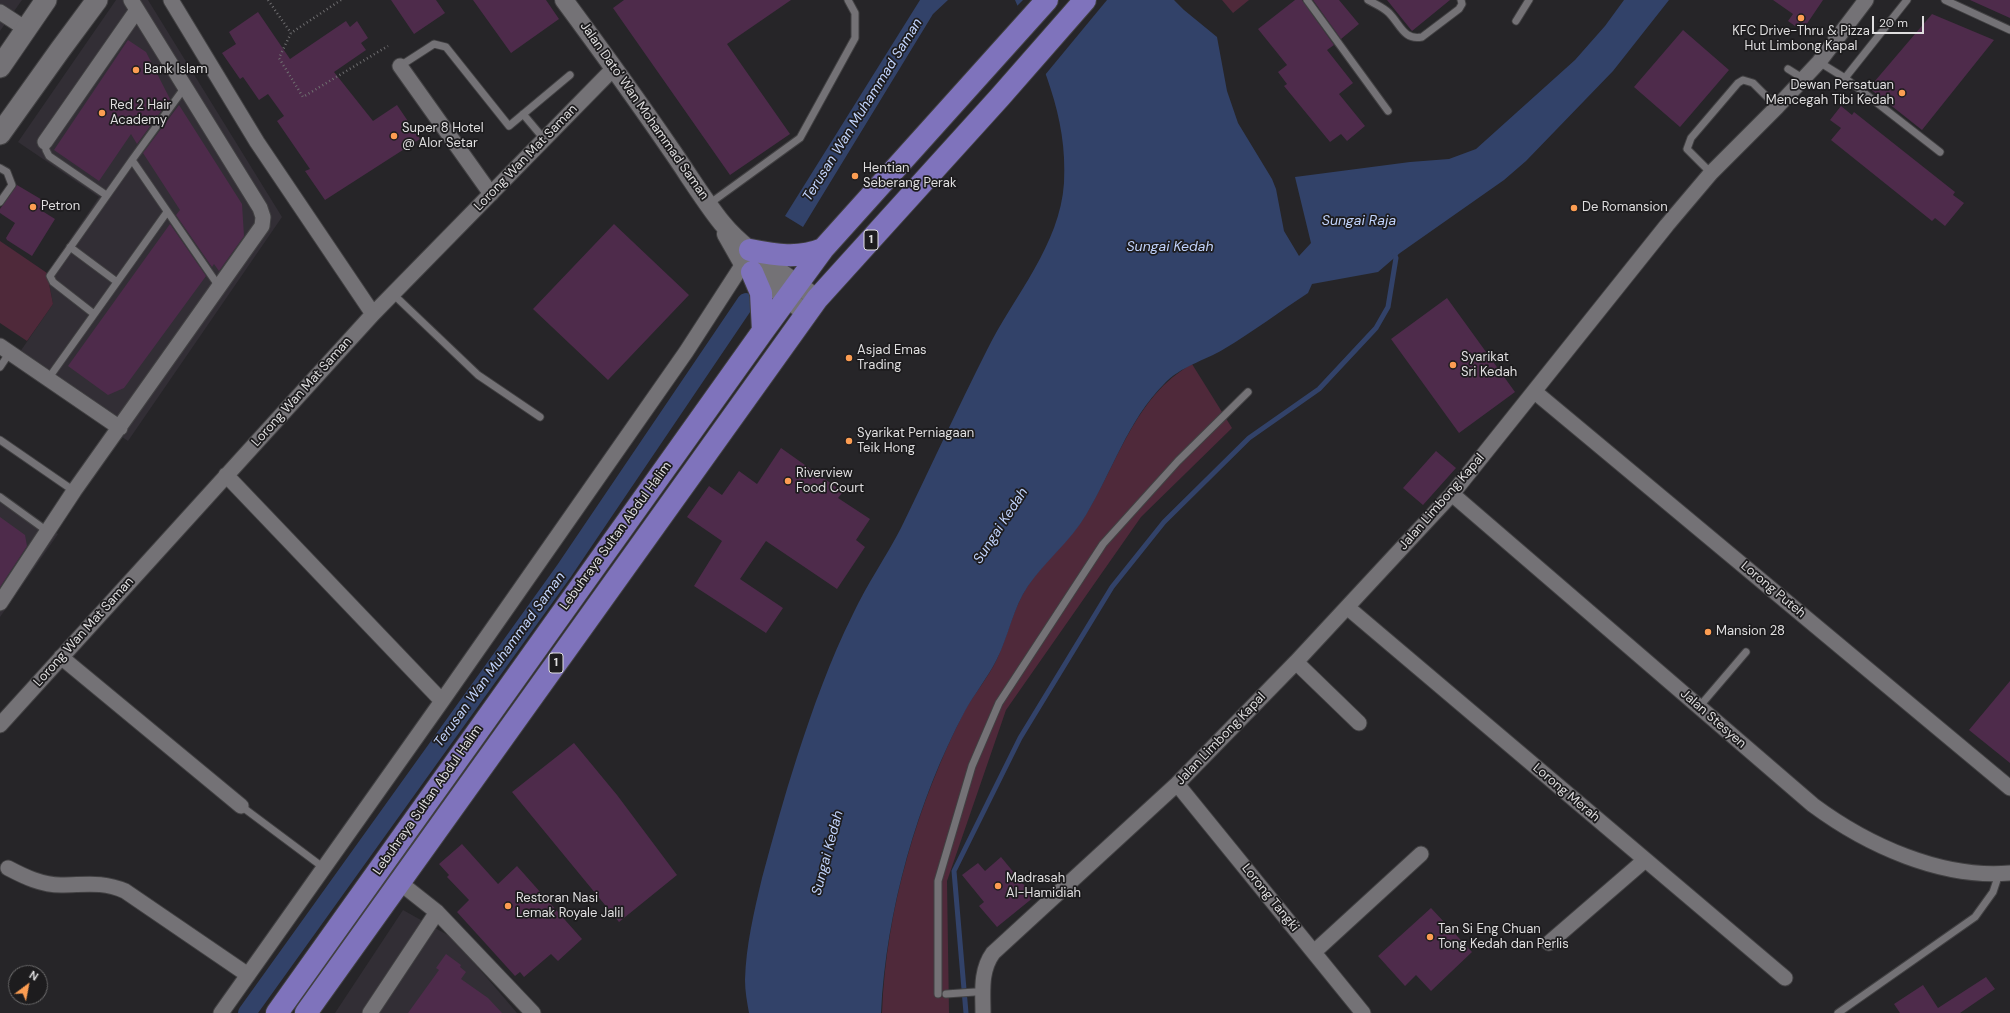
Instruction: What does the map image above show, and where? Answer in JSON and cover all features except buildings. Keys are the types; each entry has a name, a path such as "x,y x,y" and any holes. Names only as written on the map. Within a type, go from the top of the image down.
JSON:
{"main road":[{"path":"0,67 46,0"},
{"path":"0,134 98,0"},
{"name":"Lebuhraya Sultan Abdul Halim","path":"277,1013 763,331 823,250 1047,0"},
{"name":"Lebuhraya Sultan Abdul Halim","path":"306,1013 398,882 752,392 812,306 1085,0"},
{"path":"763,331 761,293 748,262 772,254 799,256 823,250"}],"street":[{"path":"171,0 260,148 373,314"},
{"name":"Jalan Dato' Wan Mohammad Saman","path":"564,0 614,68 748,262 774,268 793,290 812,306"},
{"name":"Jalan Limbong Kapal","path":"983,1013 984,971 987,961 993,953 1177,784 1296,662 1452,494 1667,225 1711,173 1804,79 1819,62 1866,0"},
{"path":"0,602 74,491 220,288 262,226 263,217 260,208 134,5 45,142"},
{"path":"0,12 26,29"},
{"path":"400,66 490,194"},
{"name":"Lorong Wan Mat Saman","path":"0,725 373,314 614,68"},
{"path":"221,1013 442,702 748,262"},
{"path":"5,349 120,428"},
{"name":"Lorong Puteh","path":"1535,392 2010,788"},
{"path":"226,475 442,702"},
{"name":"Jalan Stesyen","path":"1452,494 1813,805 1837,822 1867,840 1898,854 1931,864 1966,871 2005,873"},
{"name":"Lorong Merah","path":"1347,607 1785,978"},
{"path":"62,657 241,806"},
{"path":"1296,662 1359,723"},
{"name":"Lorong Tangki","path":"1177,784 1363,1013"},
{"path":"1314,952 1421,854"},
{"path":"1549,944 1645,860"},
{"path":"8,868 21,875 46,884 103,884 125,890 248,975"},
{"path":"398,882 438,912 532,1013"},
{"path":"370,1013 438,912"}],"lane":[{"path":"709,204 800,138 855,38 856,13 848,0"},
{"path":"1307,0 1388,111"},
{"path":"1368,0 1389,13 1405,34 1416,38 1422,37 1459,8 1462,4 1461,0"},
{"path":"1516,21 1529,0"},
{"path":"1845,78 1907,0"},
{"path":"1945,0 2010,30"},
{"path":"400,66 434,44 446,47 509,126 570,75"},
{"path":"1819,62 1845,78 1940,152"},
{"path":"1788,69 1804,79"},
{"path":"1711,173 1687,149 1691,138 1738,83 1743,80 1752,83 1777,107"},
{"path":"94,314 53,282 50,276 106,195 185,87"},
{"path":"523,114 544,138"},
{"path":"45,142 46,150 49,156 106,195"},
{"path":"132,160 220,288"},
{"path":"0,168 7,172 12,185 0,202"},
{"path":"48,379 167,212"},
{"path":"70,247 117,282"},
{"path":"393,294 478,375 540,417"},
{"path":"0,367 5,349"},
{"path":"938,994 938,881 972,766 999,703 1103,544 1178,460 1248,392"},
{"path":"0,440 74,491"},
{"path":"0,497 47,531"},
{"path":"1699,707 1746,652"},
{"path":"241,806 324,868"},
{"path":"1838,1013 1976,917 2005,873"},
{"path":"946,994 975,992"}],"path":[{"path":"268,0 291,33"},
{"path":"341,0 291,33 279,58 304,97 388,46"}],"shaded area":[{"path":"0,0 22,0 0,31"},
{"path":"116,0 148,0 282,217 128,441 13,362 53,304 47,273 99,197 18,142"},
{"path":"1222,0 1249,0 1233,13"},
{"path":"0,241 47,273 53,304 27,341 0,323"},
{"path":"1192,364 1232,428 1141,517 1006,710 947,881 949,1013 882,1013 890,935 897,897 918,821 947,747 964,712 997,659 1014,613 1027,587 1072,534 1085,516 1097,496 1118,453 1142,412 1156,394 1172,378"},
{"path":"0,495 58,534 0,617"},
{"path":"403,910 453,938 517,1013 335,1013"}],"water":[{"path":"920,0 948,0 933,14 803,227 785,216"},
{"name":"Sungai Kedah","path":"1015,0 1174,0 1217,37 1227,91 1238,123 1272,179 1276,189 1284,231 1299,256 1311,243 1295,177 1410,162 1449,159 1476,149 1575,60 1605,26 1624,0 1669,0 1613,71 1526,161 1504,180 1400,253 1378,272 1312,284 1308,293 1224,349 1178,373 1164,384 1151,398 1130,430 1080,525 1042,568 1023,594 997,659 965,711 932,782 907,858 897,896 889,935 881,1013 749,1013 745,980 749,941 756,903 788,787 822,684 858,603 901,528 987,350 1045,249 1061,206 1064,183 1064,158 1062,134 1057,111 1043,67"}],"pier":[{"path":"1023,0 1107,0 1045,75 1016,7"}],"waterway":[{"path":"966,1013 954,871 1020,738 1112,587 1164,522 1249,438 1319,389 1376,328 1388,307 1396,258 1394,253"},
{"name":"Terusan Wan Muhammad Saman","path":"247,1013 564,571 746,302"}],"place":[{"name":"KFC Drive-Thru & Pizza Hut Limbong Kapal","path":"1801,18"},
{"name":"Bank Islam","path":"136,70"},
{"name":"Dewan Persatuan Mencegah Tibi Kedah","path":"1902,93"},
{"name":"Red 2 Hair Academy","path":"102,113"},
{"name":"Super 8 Hotel @ Alor Setar","path":"394,136"},
{"name":"Hentian Seberang Perak","path":"855,176"},
{"name":"Petron","path":"33,207"},
{"name":"De Romansion","path":"1574,208"},
{"name":"Asjad Emas Trading","path":"849,358"},
{"name":"Syarikat Sri Kedah","path":"1453,365"},
{"name":"Syarikat Perniagaan Teik Hong","path":"849,441"},
{"name":"Riverview Food Court","path":"788,481"},
{"name":"Mansion 28","path":"1708,632"},
{"name":"Madrasah Al-Hamidiah","path":"998,886"},
{"name":"Restoran Nasi Lemak Royale Jalil","path":"508,906"},
{"name":"Tan Si Eng Chuan Tong Kedah dan Perlis","path":"1430,937"}],"water label":[{"name":"Sungai Raja","path":"1359,221"}]}
